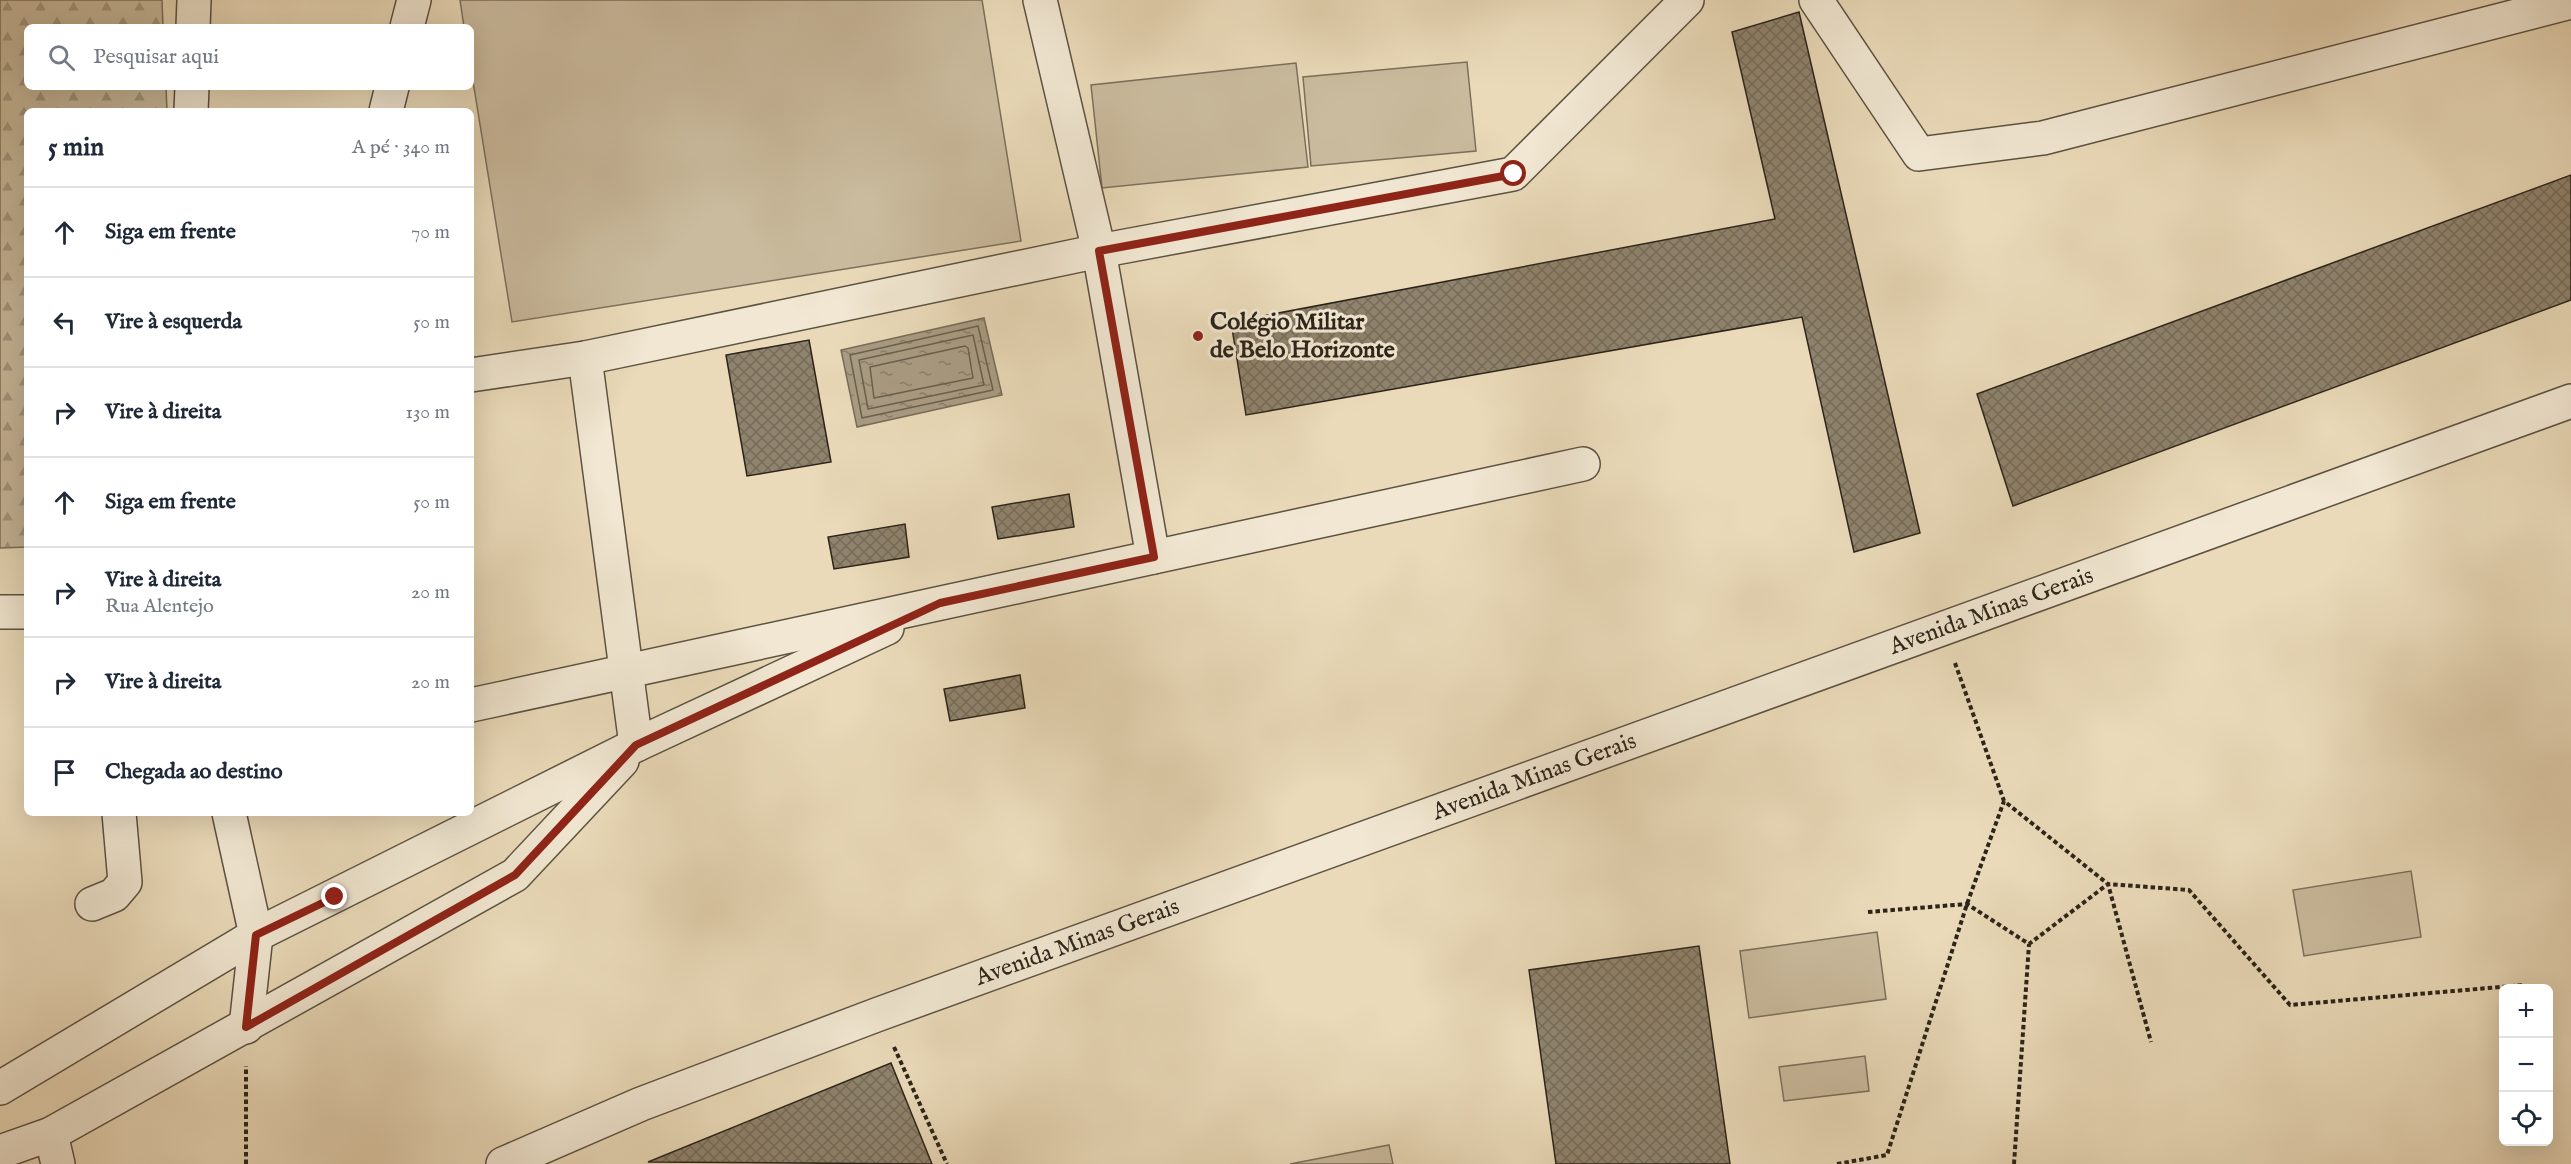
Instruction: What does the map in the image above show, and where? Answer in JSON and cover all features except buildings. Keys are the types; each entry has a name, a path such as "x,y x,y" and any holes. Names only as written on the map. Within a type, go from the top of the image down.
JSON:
{"street":[{"path":"193,24 194,0"},
{"path":"408,24 414,0"},
{"path":"1040,0 1099,251 1154,557"},
{"path":"474,375 585,358 1099,251 1514,174 1687,0"},
{"path":"1816,0 1919,154 2043,138 2571,2"},
{"path":"191,108 192,90"},
{"path":"387,108 391,90"},
{"path":"0,1152 55,1149 246,1027 515,875 636,745 585,358"},
{"name":"Avenida Minas Gerais","path":"503,1164 641,1104 879,1014 2571,401"},
{"path":"474,704 1583,464"},
{"path":"0,1088 256,935 636,745 940,603"},
{"path":"0,612 24,612"},
{"path":"92,904 114,895 125,882 119,816"},
{"path":"230,816 256,935 246,1027"}],"path":[{"path":"1942,629 2004,801 2108,884 2189,891 2290,1005 2499,987"},
{"path":"1837,1164 1887,1155 1967,904 2004,801"},
{"path":"2014,1164 2029,944 2108,884"},
{"path":"2108,884 2151,1042"},
{"path":"1868,912 1967,904 2029,944"},
{"path":"879,1014 947,1164"},
{"path":"246,1027 246,1164"}],"green space":[{"path":"0,0 162,0 163,24 24,24 24,90 166,90 167,108 24,108 24,547 0,548"},
{"path":"460,0 982,0 1021,241 512,322 474,88 474,24 464,24"},
{"path":"1467,62 1476,151 1311,166 1303,77"},
{"path":"1296,63 1308,167 1102,188 1091,85"},
{"path":"2411,871 2421,937 2304,956 2293,890"},
{"path":"1877,932 1886,999 1749,1018 1740,951"},
{"path":"1865,1056 1869,1091 1784,1101 1779,1067"},
{"path":"1389,1145 1393,1164 1290,1164"}],"water":[{"path":"984,318 1002,395 857,427 841,350"}],"place":[{"name":"Colégio Militar de Belo Horizonte","path":"1198,336"}],"route":[{"path":"335,897 256,935 246,1027 515,875 636,745 940,603 1154,557 1099,251 1514,174"}]}
